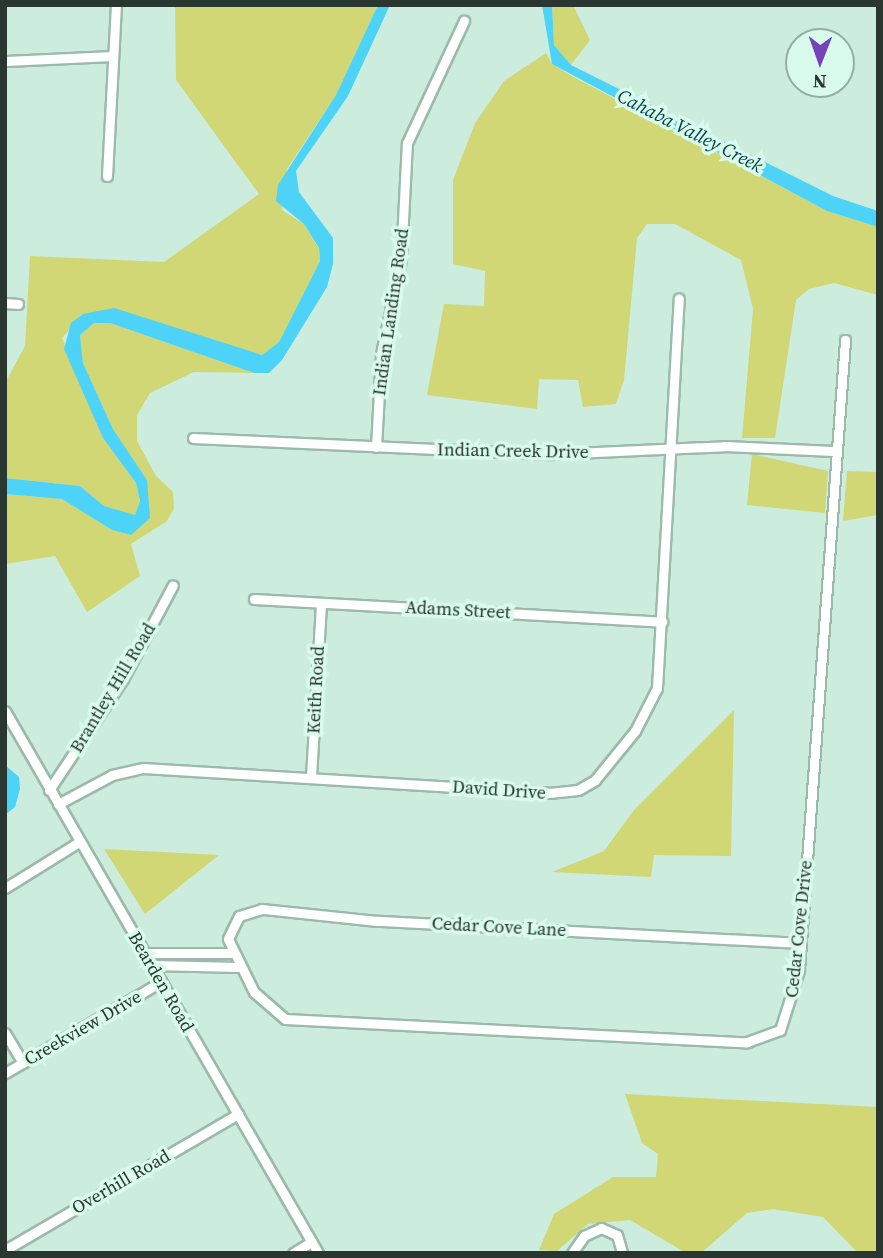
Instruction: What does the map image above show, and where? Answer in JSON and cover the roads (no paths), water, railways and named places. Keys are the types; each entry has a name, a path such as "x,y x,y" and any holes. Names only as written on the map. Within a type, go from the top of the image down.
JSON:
{"street":[{"path":"107,176 116,5"},
{"name":"Indian Landing Road","path":"376,447 381,354 401,260 407,143 464,21"},
{"path":"5,61 113,56"},
{"name":"David Drive","path":"58,804 112,775 143,768 549,793 585,787 605,771 649,709 657,688 679,299"},
{"path":"5,303 18,304"},
{"name":"Cedar Cove Drive","path":"232,953 261,1002 285,1019 747,1042 771,1037 786,1022 801,943 833,451 845,340"},
{"name":"Indian Creek Drive","path":"193,438 552,454 672,449 833,451"},
{"name":"Brantley Hill Road","path":"49,790 123,679 173,585"},
{"name":"Adams Street","path":"254,600 662,622"},
{"name":"Keith Road","path":"311,777 321,604"},
{"name":"Bearden Road","path":"5,711 318,1253"},
{"path":"5,888 79,842"},
{"name":"Cedar Cove Lane","path":"232,953 228,939 235,920 262,909 377,921 801,943"},
{"path":"144,953 232,953"},
{"path":"151,965 239,967"},
{"name":"Creekview Drive","path":"5,1073 161,982"},
{"path":"5,1033 23,1063"},
{"name":"Overhill Road","path":"5,1250 238,1114"},
{"path":"572,1253 584,1236 601,1228 617,1235 622,1253"},
{"path":"293,1253 312,1242"}],"water":[{"path":"378,5 390,5 348,96 296,171 299,192 333,238 333,264 327,287 282,360 269,373 254,373 110,323 94,323 80,335 83,363 113,429 147,480 150,518 131,535 112,530 62,499 5,494 5,478 80,486 104,506 135,515 140,501 136,483 103,438 64,349 71,323 83,314 114,308 262,355 279,342 320,261 319,248 304,224 276,201 278,185 336,95"},
{"name":"Cahaba Valley Creek","path":"542,5 552,5 554,45 571,65 833,196 878,211 878,227 827,211 552,64"},
{"path":"5,765 19,777 20,789 15,807 5,815"}]}
